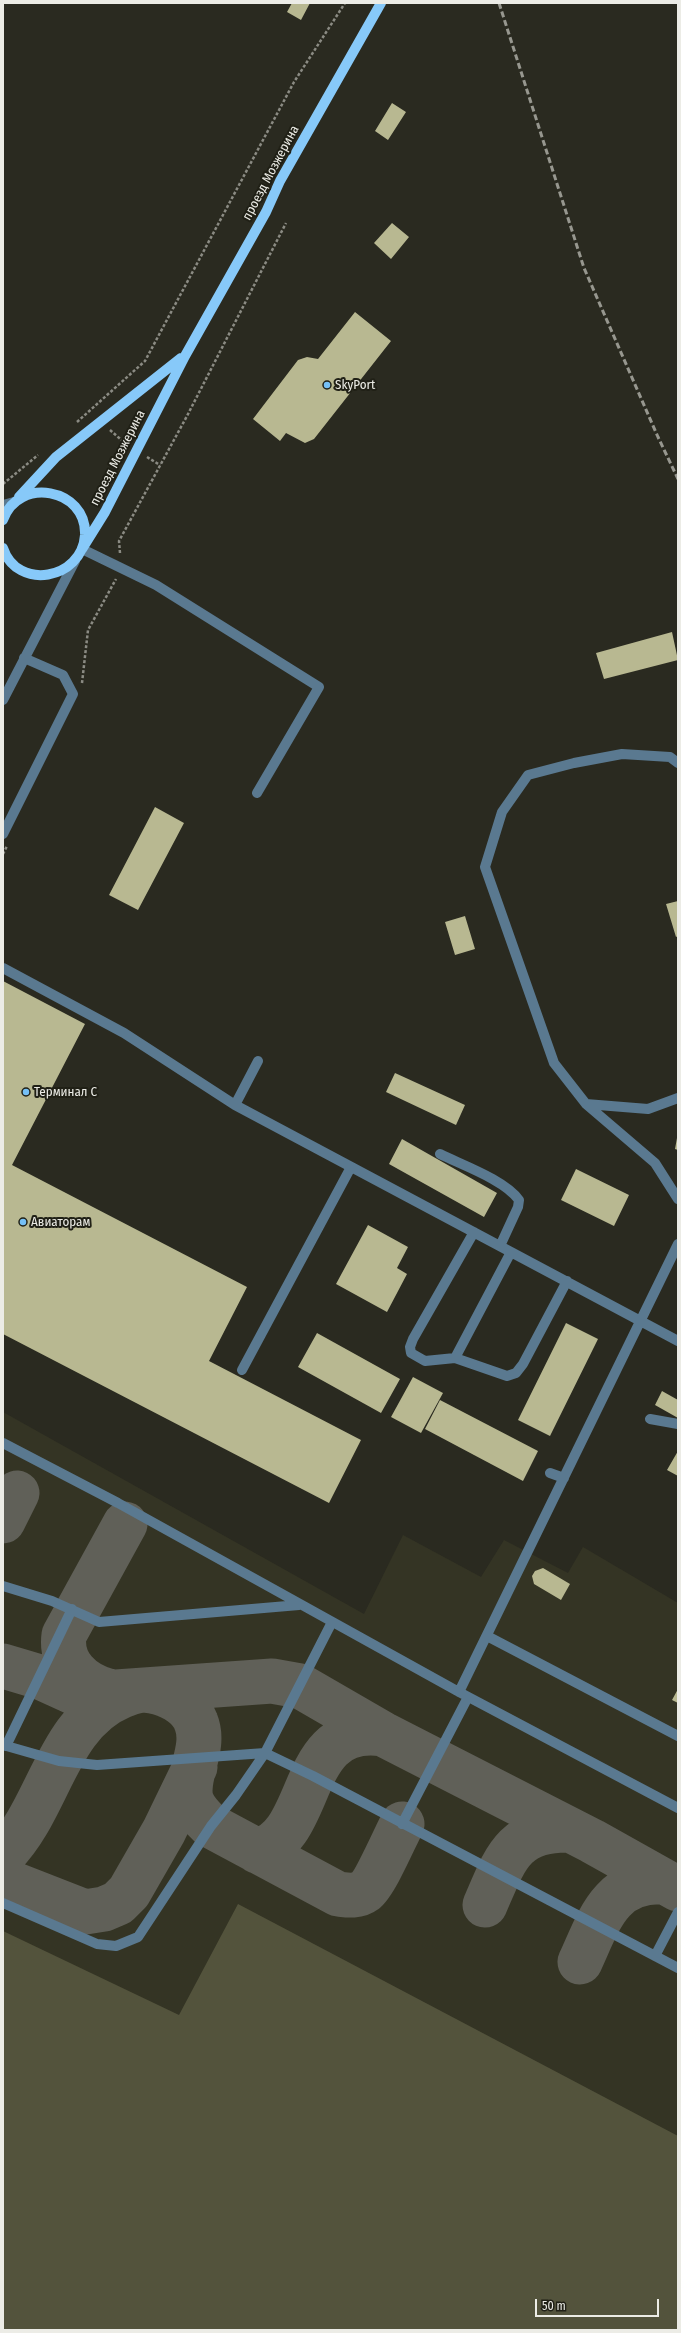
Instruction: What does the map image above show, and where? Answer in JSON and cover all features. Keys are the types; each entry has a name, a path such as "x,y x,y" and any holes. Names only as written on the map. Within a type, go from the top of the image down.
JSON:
{"main road":[{"name":"проезд Мозжерина","path":"3,548 13,565 25,572 38,576 52,575 65,570 75,561 105,512 184,356 381,3"},
{"name":"проезд Мозжерина","path":"14,502 56,456 102,422 184,356"},
{"name":"проезд Мозжерина","path":"14,502 26,495 39,492 53,493 66,499 76,508 83,521 85,535 82,548"},
{"path":"3,520 14,502"}],"street":[{"path":"3,505 14,502"},
{"path":"82,548 121,569 156,585 319,687 257,792"},
{"name":"проезд Мозжерина","path":"3,700 75,561"},
{"path":"7,837 73,694 63,674 24,658"},
{"path":"678,763 670,757 622,754 574,763 528,775 502,812 486,867 554,1063 586,1104 655,1163 678,1199"},
{"path":"3,968 124,1033 235,1105 678,1341"},
{"path":"235,1105 258,1061"},
{"path":"586,1104 648,1109 678,1098"},
{"path":"440,1154 504,1186 515,1194 519,1200 518,1207 500,1246"},
{"path":"242,1370 351,1167"},
{"path":"474,1232 410,1347 411,1353 425,1361 455,1358 507,1376 516,1373 523,1364 567,1281"},
{"path":"402,1824 463,1694 487,1636 642,1321 678,1244"},
{"path":"455,1358 511,1252"},
{"path":"650,1419 678,1424"},
{"path":"3,1443 118,1504 300,1606 678,1808"},
{"path":"550,1473 564,1478"},
{"path":"3,1586 52,1600 103,1622 300,1606"},
{"path":"72,1609 53,1651 4,1745 59,1761 97,1765 265,1753 313,1776 678,1968"},
{"path":"3,1903 97,1944 116,1946 138,1937 210,1826 236,1795 265,1753 332,1622"},
{"path":"487,1636 678,1736"},
{"path":"654,1956 678,1912"}],"path":[{"path":"72,426 145,361 294,82 345,3"},
{"path":"82,686 88,630 121,569 119,540 160,465 286,223"},
{"path":"92,409 116,436 160,465"},
{"path":"3,484 43,451"},
{"path":"3,854 7,837"}],"shaded area":[{"path":"3,1412 364,1614 403,1535 481,1577 504,1540 568,1573 583,1547 678,1603 678,2330 3,2330"},
{"path":"238,1904 678,2136 678,2330 3,2330 3,1931 179,2015"}],"building":[{"path":"292,3 310,3 301,20 287,12"},
{"path":"392,103 406,112 388,140 375,131"},
{"path":"392,223 409,237 391,259 374,243"},
{"name":"SkyPort","path":"355,312 391,341 314,439 305,443 286,433 280,441 253,419 298,360 307,357 318,359"},
{"path":"672,632 678,660 604,679 596,653"},
{"path":"155,807 184,823 138,910 109,895"},
{"path":"678,901 678,936 676,937 666,904"},
{"path":"465,916 475,949 455,955 445,922"},
{"path":"3,981 85,1024 12,1165 247,1287 209,1361 361,1440 329,1503 3,1334"},
{"path":"395,1073 465,1105 456,1125 386,1092"},
{"path":"678,1138 678,1150 675,1149"},
{"path":"402,1139 497,1193 484,1217 389,1164"},
{"path":"576,1169 629,1195 614,1226 561,1200"},
{"path":"368,1225 408,1247 397,1268 407,1274 387,1312 336,1284"},
{"path":"566,1323 598,1339 550,1436 518,1420"},
{"path":"317,1333 400,1379 381,1413 298,1367"},
{"path":"413,1377 443,1393 421,1433 391,1417"},
{"path":"662,1391 678,1400 678,1418 655,1405"},
{"path":"440,1400 538,1451 523,1481 425,1429"},
{"path":"678,1451 678,1476 667,1470"},
{"path":"543,1568 570,1584 561,1600 534,1584 532,1576 535,1571"},
{"path":"678,1689 678,1703 672,1700"}],"taxiway":[{"path":"3,1521 17,1493"},
{"path":"108,1691 98,1688 82,1678 69,1664 64,1645 64,1635 125,1524"},
{"path":"3,1666 40,1677 73,1692 88,1694 272,1681 300,1686 383,1734 592,1841 678,1889"},
{"path":"3,1855 19,1836 55,1768 82,1726 100,1709 122,1696 141,1690 155,1691 171,1697 186,1707 196,1722 199,1732 199,1743 190,1784 190,1793 194,1806 203,1818 211,1826 338,1894 359,1894 369,1887 402,1824"},
{"path":"257,1851 276,1841 290,1825 321,1761 335,1745 355,1735 383,1734"},
{"path":"3,1880 85,1912 104,1909 118,1903 129,1892 164,1831 195,1767"},
{"path":"485,1905 506,1861 523,1841 535,1835 550,1831 569,1830"},
{"path":"580,1962 601,1918 619,1895 631,1887 646,1883 664,1882"}],"railway":[{"path":"499,3 584,268 678,479"}],"place":[{"name":"SkyPort","path":"327,385"},
{"name":"Терминал С","path":"26,1092"},
{"name":"Авиаторам","path":"23,1222"}]}
